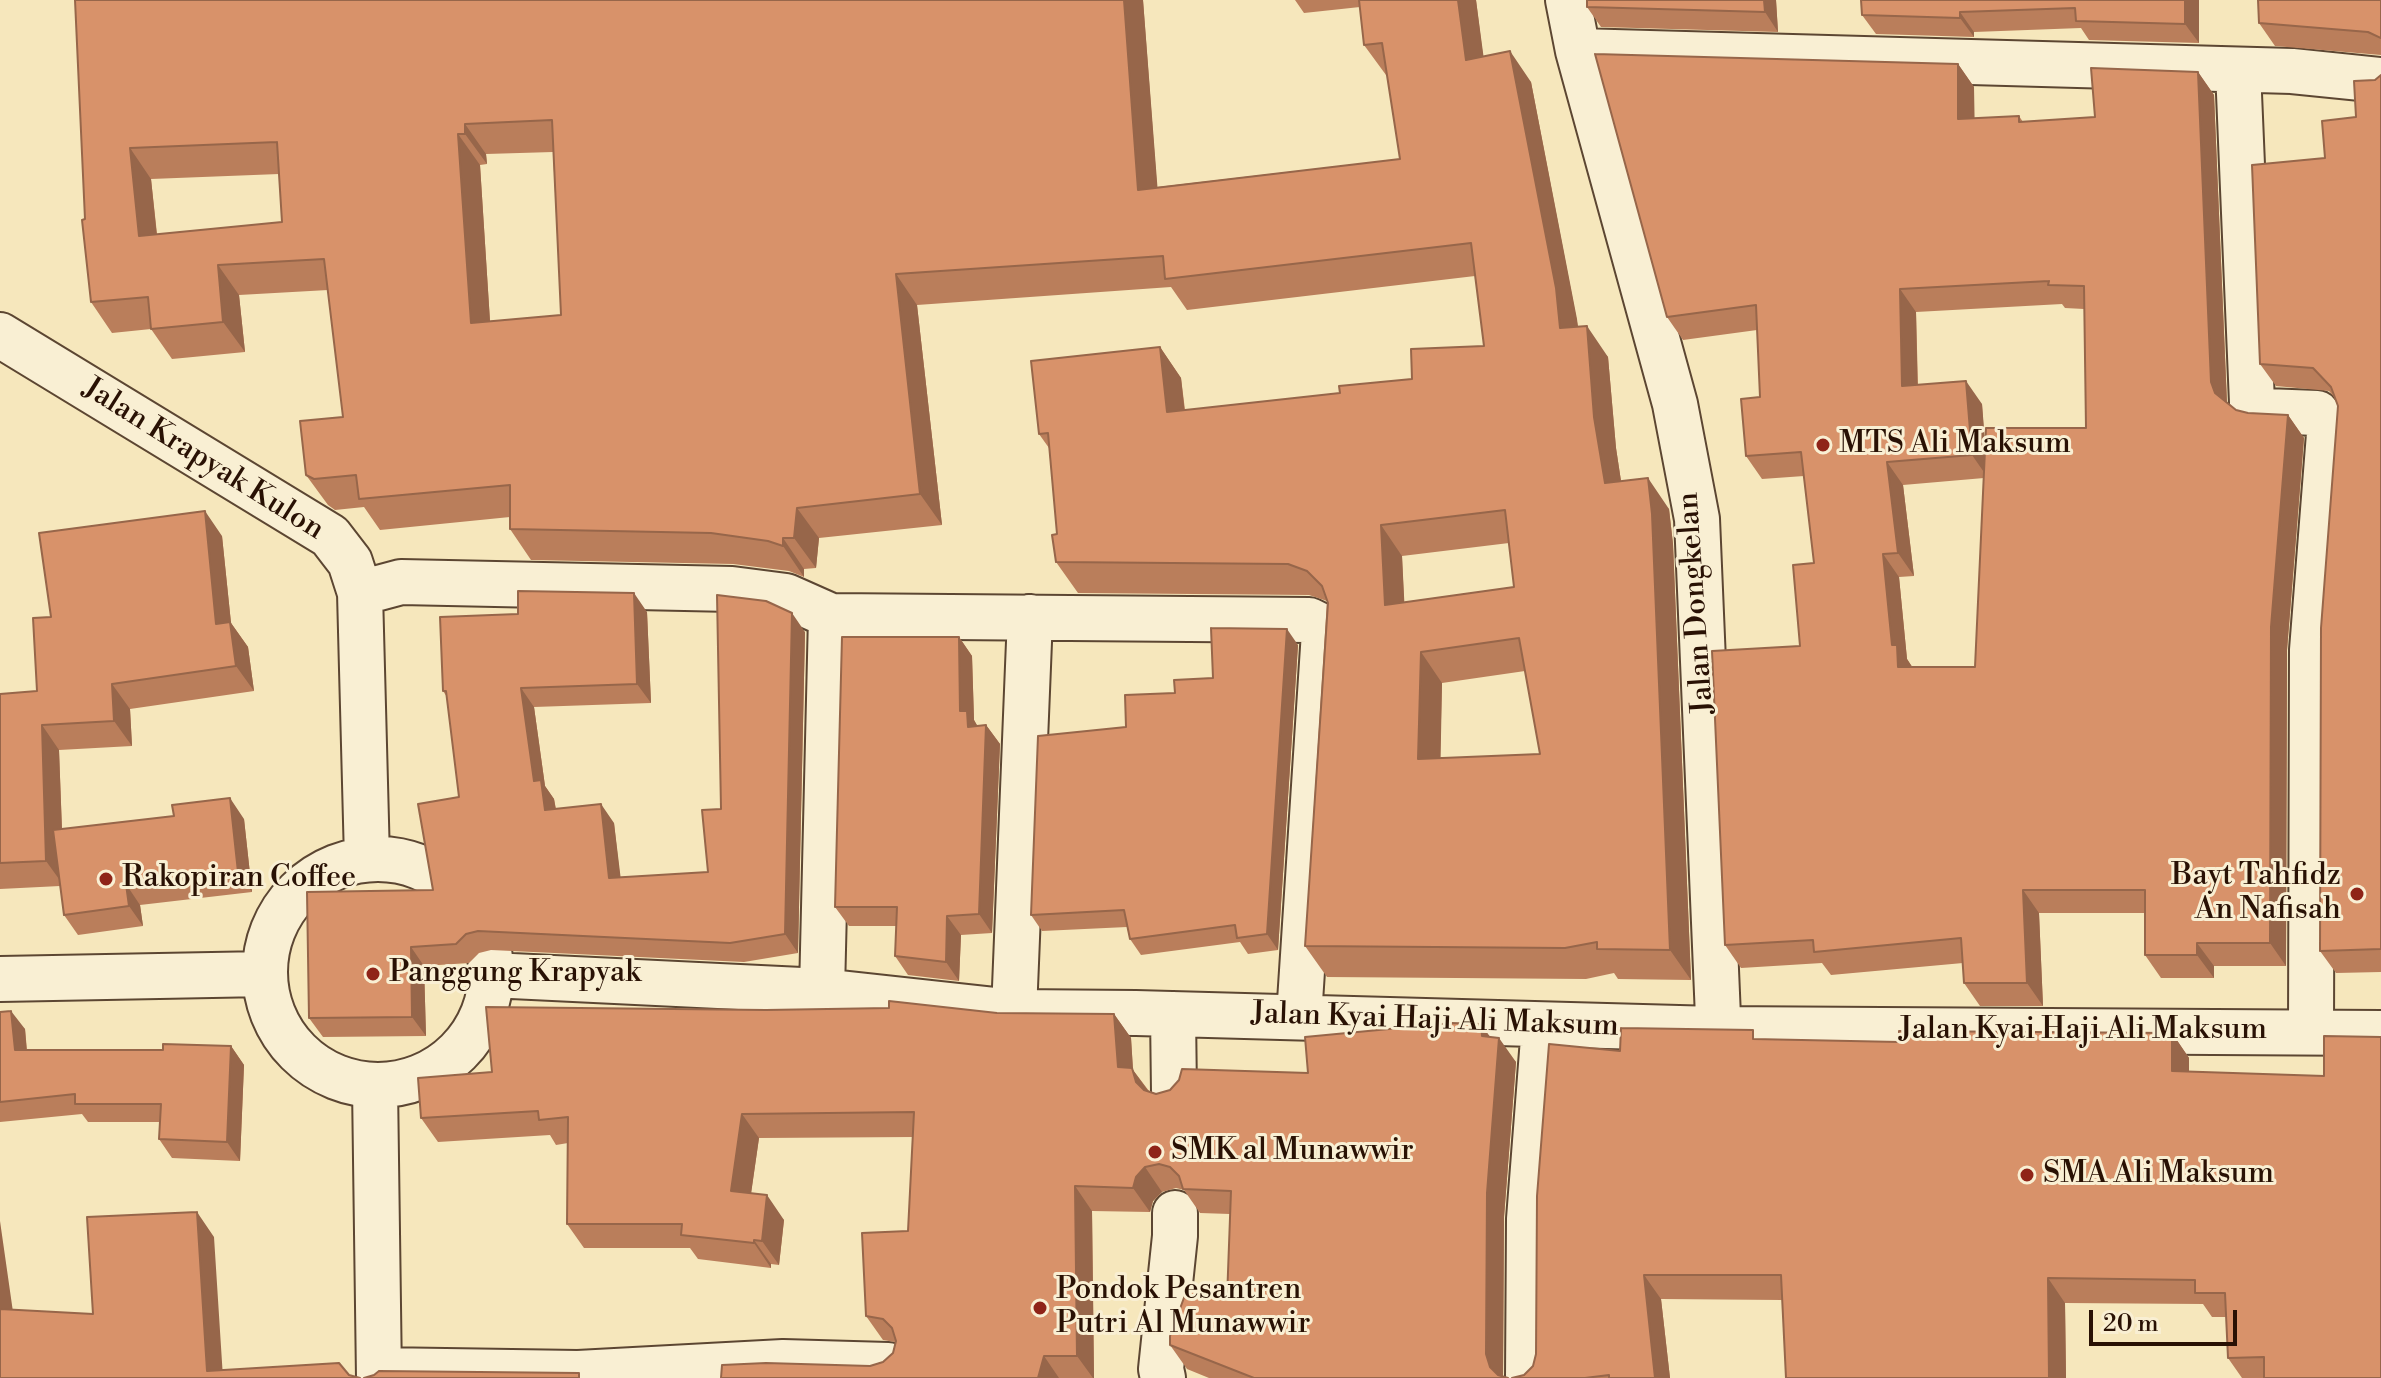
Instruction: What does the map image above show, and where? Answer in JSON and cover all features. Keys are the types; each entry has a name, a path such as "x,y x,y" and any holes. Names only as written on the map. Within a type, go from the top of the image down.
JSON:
{"street":[{"name":"Jalan Dongkelan","path":"1568,0 1578,51 1675,404 1697,519 1718,1017 1715,1029"},
{"path":"1578,51 2292,71 2381,80"},
{"path":"2238,70 2252,403 2265,411 2317,413 2327,425 2329,434 2312,650 2311,1032"},
{"name":"Jalan Krapyak Kulon","path":"0,335 330,536 350,562 360,593 367,859"},
{"path":"360,593 401,582 732,589 786,596 831,616 1309,620 1324,632 1299,1017"},
{"path":"822,991 831,616"},
{"path":"1014,1012 1030,617"},
{"path":"367,859 394,860 421,867 444,881 464,899 479,922 488,948 491,975 489,996 482,1017 459,1053 434,1071 406,1083 375,1086 351,1083 328,1075 289,1044 267,999 265,974 267,950 274,926 286,906 302,888 322,873 344,863 367,859"},
{"path":"0,979 265,974"},
{"name":"Jalan Kyai Haji Ali Maksum","path":"491,975 822,991 1014,1012 1715,1029 2381,1033"},
{"path":"1173,1014 1174,1093"},
{"path":"1528,1378 1529,1219 1544,1026"},
{"path":"375,1086 379,1374 722,1372 783,1362 888,1365"},
{"path":"1163,1378 1161,1369 1175,1213"}],"building":[{"path":"75,0 1124,0 1138,190 1400,159 1382,43 1364,45 1359,0 1458,0 1466,60 1510,51 1556,288 1560,328 1587,326 1594,417 1605,483 1648,478 1670,950 1597,949 1597,942 1565,948 1305,946 1328,603 1322,586 1307,571 1288,564 1056,562 1052,535 1057,534 1048,433 1039,434 1031,361 1160,347 1167,412 1340,393 1339,386 1412,379 1411,349 1484,346 1471,243 1165,279 1163,256 896,274 920,494 797,508 794,538 783,538 783,546 711,533 510,529 510,485 359,499 356,475 314,479 306,475 300,421 343,417 324,259 218,265 223,322 151,329 148,297 91,302 82,220 85,219","holes":["552,120 561,315 471,323 458,134 465,134 465,124","277,142 282,222 139,236 130,148","1505,510 1514,587 1385,605 1381,525","1519,638 1540,754 1418,759 1421,652"]},
{"path":"1587,0 1764,0 1765,12 1587,7"},
{"path":"1861,0 2185,0 2185,24 2076,21 2075,8 1960,12 1960,18 1862,15"},
{"path":"2258,0 2381,0 2381,38 2368,32 2259,23"},
{"path":"1595,54 1958,64 1958,119 2019,116 2019,122 2095,117 2091,68 2198,72 2211,382 2215,393 2236,410 2288,415 2271,627 2270,943 2197,943 2197,955 2145,955 2145,890 2023,890 2027,983 1964,983 1961,938 1814,952 1813,940 1725,945 1712,651 1800,646 1793,565 1814,563 1801,452 1746,456 1741,399 1760,397 1756,305 1667,317","holes":["2049,281 2048,285 2084,286 2086,428 1986,428 1975,667 1898,667 1897,645 1892,645 1883,554 1898,553 1887,462 1972,455 1966,381 1902,386 1900,289"]},
{"path":"2381,75 2381,949 2320,951 2321,628 2338,406 2331,387 2313,368 2260,364 2252,165 2325,158 2322,121 2356,117 2354,81 2375,80"},
{"path":"205,511 216,624 230,622 236,666 112,684 114,721 42,725 46,861 0,863 0,694 37,691 33,618 51,617 39,533"},
{"path":"518,591 634,593 637,684 521,688 534,781 541,780 545,810 601,804 609,878 708,872 702,810 721,809 717,595 766,601 792,613 785,934 730,943 478,931 466,934 456,944 411,947 412,1017 309,1018 307,892 433,890 418,804 459,797 446,691 443,691 440,617 518,614"},
{"path":"1211,628 1287,629 1267,934 1237,938 1235,925 1130,939 1124,910 1031,915 1038,736 1126,727 1125,695 1175,693 1174,680 1213,678"},
{"path":"842,637 959,637 960,711 967,711 968,727 986,725 979,914 947,916 946,962 895,956 897,907 835,907"},
{"path":"230,798 238,872 126,884 129,906 64,915 53,830 174,816 172,805"},
{"path":"889,1001 997,1013 1114,1014 1118,1067 1132,1068 1136,1082 1144,1090 1156,1094 1170,1090 1179,1080 1182,1069 1308,1073 1305,1037 1452,1023 1481,1024 1482,1036 1499,1038 1487,1193 1486,1354 1490,1367 1498,1375 1508,1378 1254,1378 1170,1345 1170,1336 1189,1284 1227,1299 1231,1191 1183,1189 1179,1176 1170,1167 1159,1164 1145,1167 1136,1177 1133,1188 1075,1186 1077,1356 1044,1356 1038,1378 721,1378 722,1365 870,1366 883,1362 893,1353 896,1341 892,1328 883,1319 866,1316 862,1233 908,1231 914,1112 742,1114 731,1191 767,1195 762,1241 754,1240 754,1243 681,1235 682,1224 567,1224 568,1117 539,1120 538,1111 421,1118 418,1078 492,1072 486,1007 766,1010 889,1008"},
{"path":"11,1011 15,1050 163,1050 163,1044 231,1046 227,1142 159,1139 161,1104 75,1104 75,1094 0,1102 0,1012"},
{"path":"1621,1028 1753,1030 1753,1039 1899,1042 1899,1031 2172,1033 2172,1071 2324,1076 2324,1036 2381,1037 2381,1378 2264,1378 2264,1357 2228,1358 2225,1293 2195,1293 2195,1280 2048,1278 2049,1378 1786,1378 1781,1275 1644,1275 1655,1378 1609,1378 1609,1375 1512,1378 1524,1375 1533,1366 1536,1354 1537,1196 1549,1044 1620,1051"},
{"path":"197,1212 207,1371 339,1363 349,1375 360,1378 0,1378 0,1309 93,1314 87,1217"},
{"path":"379,1371 579,1373 579,1378 364,1378"}],"place":[{"name":"MTS Ali Maksum","path":"1823,445"},
{"name":"Rakopiran Coffee","path":"106,879"},
{"name":"Bayt Tahfidz An Nafisah","path":"2357,894"},
{"name":"Panggung Krapyak","path":"373,974"},
{"name":"SMK al Munawwir","path":"1155,1152"},
{"name":"SMA Ali Maksum","path":"2027,1175"},
{"name":"Pondok Pesantren Putri Al Munawwir","path":"1040,1308"}]}
